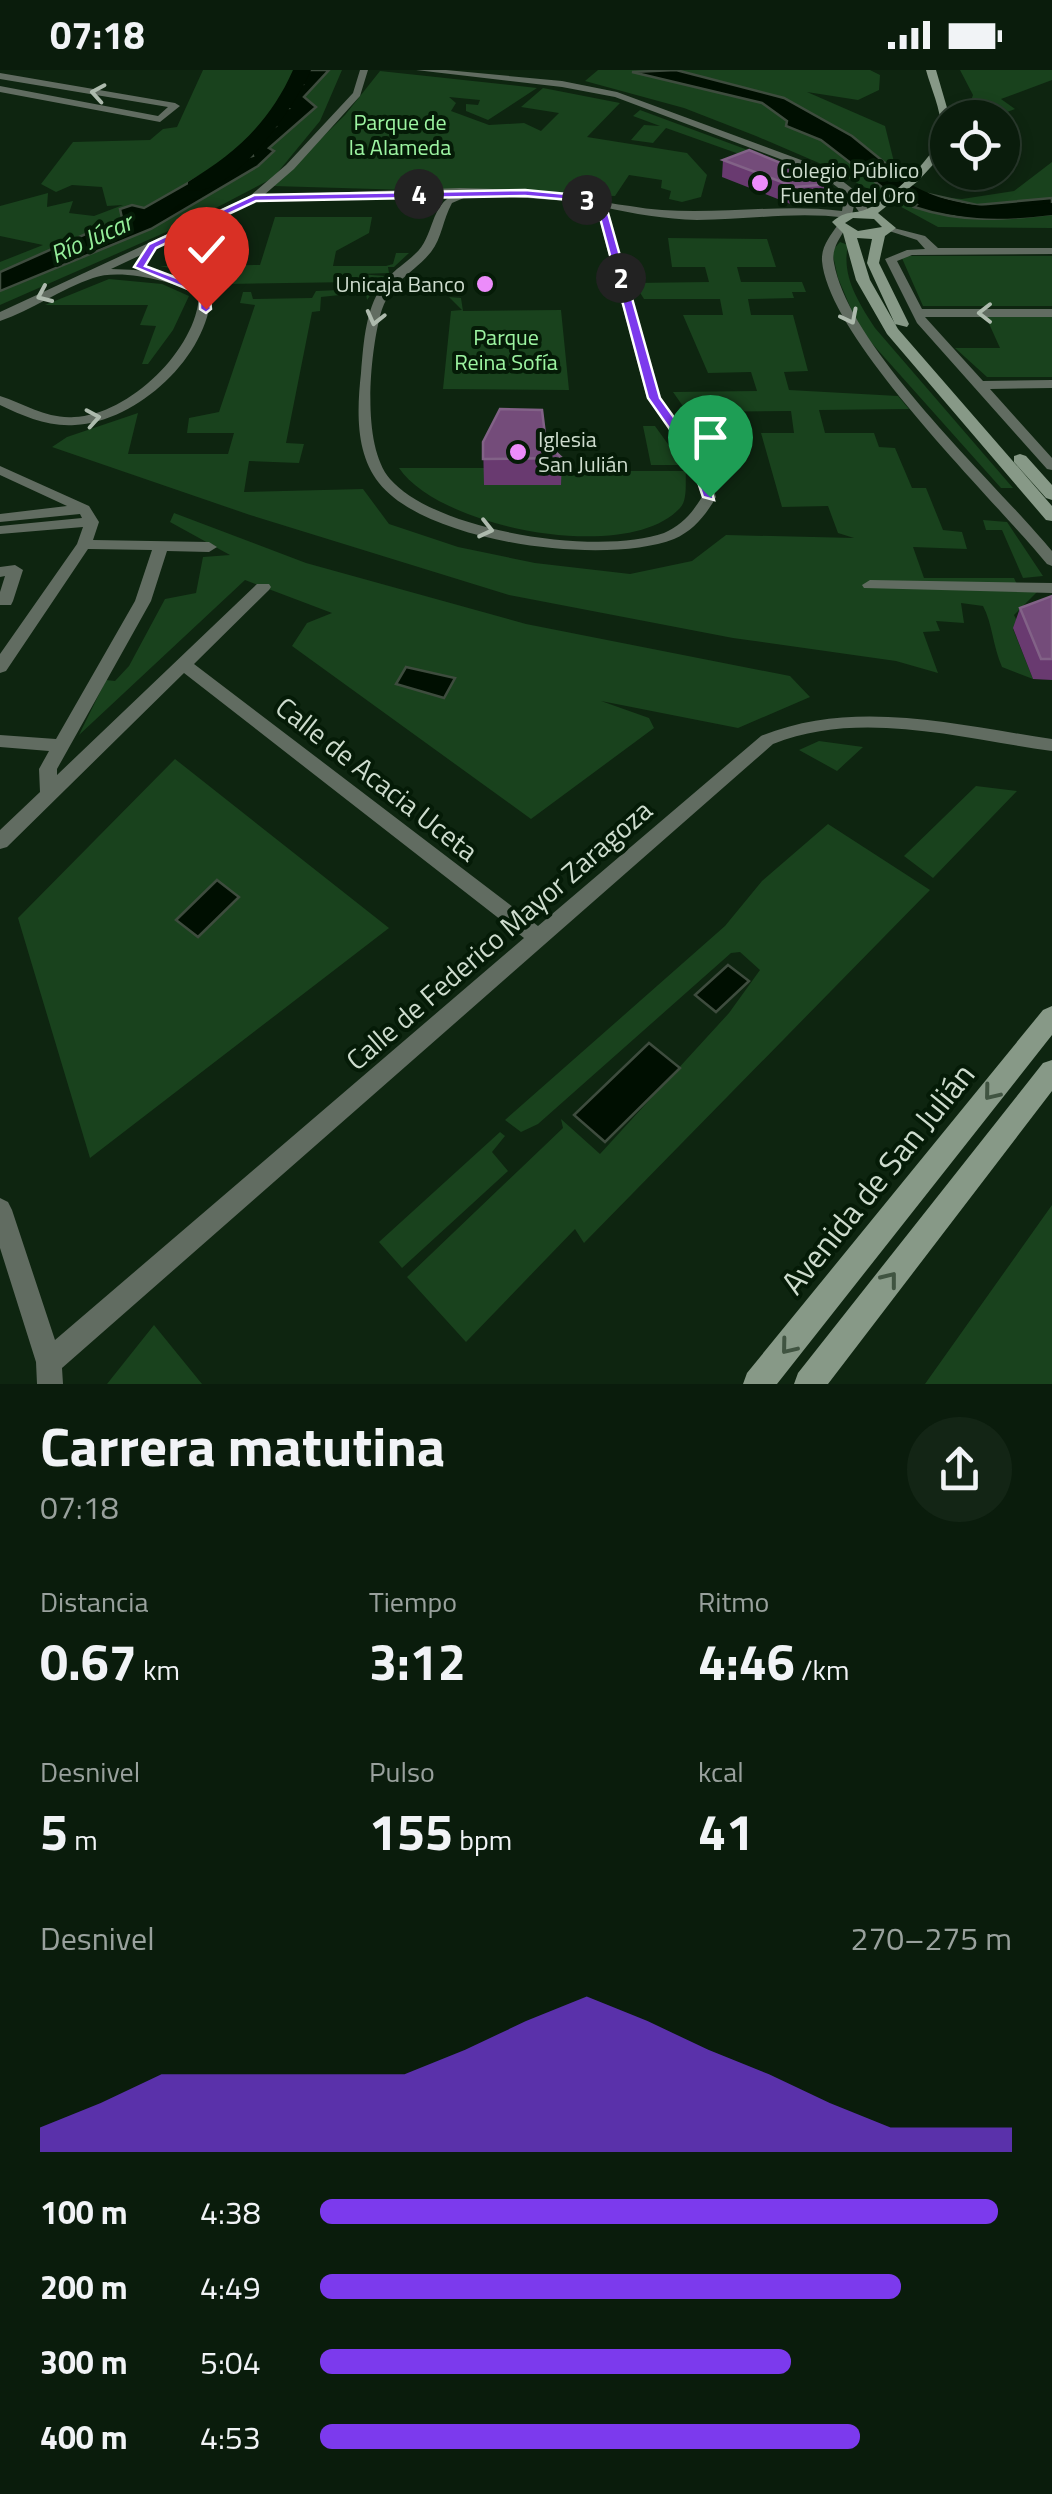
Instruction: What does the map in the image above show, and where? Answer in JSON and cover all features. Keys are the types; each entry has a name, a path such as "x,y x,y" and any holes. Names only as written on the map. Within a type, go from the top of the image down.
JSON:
{"main road":[{"path":"845,216 867,214 884,204 941,148 946,133 931,70"},
{"path":"944,70 953,100"},
{"path":"930,179 899,208 885,228 872,263 898,317 1052,494"},
{"path":"867,214 885,228"},
{"path":"845,216 885,228"},
{"path":"845,216 863,280 892,331 1052,516"},
{"name":"Avenida de San Julián","path":"758,1384 1052,1017"},
{"path":"809,1384 1052,1072"}],"street":[{"path":"0,317 254,198 290,167 356,94 361,72 374,70"},
{"path":"420,70 562,84 617,95 824,172 845,216"},
{"path":"0,76 175,106 160,118 0,89"},
{"path":"254,198 469,193 585,198 640,212 690,216 867,214"},
{"path":"469,193 448,201 442,208 427,248 390,282 372,316 363,408 366,433 384,481 426,513 490,531 591,546 632,546 670,536 696,519 710,497 697,458 654,398 604,213 585,198"},
{"path":"411,194 429,196 442,208"},
{"path":"607,228 616,218 640,212"},
{"path":"790,214 845,216"},
{"path":"845,216 830,246 828,262 856,331 1052,561"},
{"path":"885,228 921,238 927,251"},
{"path":"153,246 139,267 157,277"},
{"path":"1052,251 927,251 894,254 891,259 917,313 1052,466"},
{"path":"0,400 42,417 74,421 103,418 130,407 183,352 206,309 205,293 192,284 157,277 94,273"},
{"path":"917,313 1052,313"},
{"path":"978,384 1052,384"},
{"path":"0,470 88,515"},
{"path":"0,482 26,480"},
{"path":"0,518 88,515"},
{"path":"0,530 88,515"},
{"path":"1,666 84,544 88,515"},
{"path":"84,544 209,547"},
{"path":"49,794 48,769 142,601 160,548"},
{"path":"0,572 14,570 3,601 43,604"},
{"path":"870,585 1052,588"},
{"path":"0,842 263,587"},
{"name":"Calle de Acacia Uceta","path":"182,663 538,938"},
{"name":"Calle de Federico Mayor Zaragoza","path":"49,1373 538,938 782,731 848,720 1052,745"},
{"path":"0,741 61,746"},
{"path":"0,1210 49,1373"}],"green space":[{"path":"203,70 342,70 320,121 273,178 189,222 0,305 0,262 43,245 0,236 0,206 48,193 47,207 73,201 69,213 94,216 123,205 107,206 102,187 72,185 56,192 41,184 73,142 150,140 163,129 177,127"},
{"path":"598,70 870,70 880,75 879,90 858,100 807,92 885,126 902,194 962,199 1020,190 1052,162 1052,228 938,227 826,166 756,136 684,108 585,81"},
{"path":"960,70 1052,70 1052,80 1002,100 971,100 973,95"},
{"name":"Parque de la Alameda","path":"380,71 537,88 488,120 466,111 466,104 478,105 480,100 449,97 456,103 451,111 489,125 524,123 541,131 559,113 521,107 543,88 620,103 587,137 687,153 707,175 701,197 682,202 669,199 671,191 661,188 662,180 629,175 615,196 273,186 345,115"},
{"path":"640,110 764,156 756,160 666,128 653,143 631,140 644,125 660,126 633,116"},
{"path":"275,217 372,217 369,233 336,251 333,266 386,266 393,264 396,253 409,253 394,267 388,267 389,273 360,274 384,276 367,300 364,283 354,277 354,282 226,284 221,292 201,284 209,277 160,266 260,265"},
{"path":"226,220 237,220 231,250 168,251"},
{"path":"668,238 767,239 776,267 737,267 741,282 802,282 806,292 792,292 794,298 748,299 751,315 793,315 808,371 784,372 789,390 898,396 909,409 819,410 825,433 874,433 879,447 895,448 912,488 926,488 943,530 962,532 967,549 913,547 924,578 1014,578 1019,589 1037,592 1014,615 1018,623 1013,629 1033,679 1002,667 983,606 961,603 964,623 936,621 940,631 923,632 938,673 896,661 733,638 509,595 250,515 52,447 67,437 138,413 128,454 228,454 234,433 187,433 189,418 219,412 255,305 240,303 243,292 251,292 253,299 312,298 316,291 340,290 340,295 321,297 320,311 312,312 286,443 304,444 299,463 249,461 244,492 363,489 389,524 458,547 535,563 630,574 692,561 726,535 854,538 838,533 828,506 782,507 761,433 794,433 791,411 687,412 673,392 757,391 751,372 708,373 683,315 723,315 720,299 644,299 634,283 709,282 705,267 672,267"},
{"path":"840,242 848,245 849,278 875,328 1013,488 1001,488 860,330 838,278 832,251"},
{"path":"901,256 1052,256 1052,306 923,306"},
{"path":"109,279 162,284 189,296 173,330 148,364 142,364 156,326 140,325 148,305 45,305"},
{"name":"Parque Reina Sofía","path":"449,297 461,298 463,311 561,310 569,390 443,389 451,311 462,310"},
{"path":"986,317 1052,317 1052,377 987,377 955,348 1000,348"},
{"path":"643,426 655,426 683,465 651,465"},
{"path":"399,468 484,468 485,485 560,484 547,471 686,471 686,490 680,508 655,525 620,534 579,536 535,532 452,508 420,489"},
{"path":"174,513 306,563 526,624 790,676 810,697 738,728 601,701 649,718 654,728 531,819 292,646 307,623 332,613 245,580 79,735 106,680 115,681 129,666 165,599 196,593 203,557 230,555 170,522"},
{"path":"983,520 1007,522 1043,576 1023,578 1002,530 986,530"},
{"path":"819,741 863,747 837,771 799,750"},
{"path":"175,759 389,928 90,1158 18,918"},
{"path":"976,786 1017,791 933,878 904,856"},
{"path":"828,824 930,890 584,1243 575,1229 466,1342 407,1277 563,1128 561,1119 600,1154 729,1013 760,970 740,952 731,953 538,1124 521,1132 505,1120 725,926 762,881"},
{"path":"500,1132 505,1136 492,1152 508,1171 402,1268 379,1242"},
{"path":"1052,1205 1052,1384 925,1384"},
{"path":"154,1325 202,1384 107,1384"}],"water":[{"path":"295,70 329,70 304,97 316,107 269,148 274,151 258,166 151,229 0,291 0,272 122,218 120,209 132,205 144,208 218,166 253,156 250,144 276,126 273,120 279,109 288,108 282,103 289,85 301,84 294,80"},
{"path":"676,70 784,98 852,136 895,171 890,175 897,179 887,191 821,140 786,126 787,121 762,103 632,72"},
{"path":"928,194 977,205 1052,198 1052,214 982,219 914,207"},
{"path":"406,667 455,678 444,698 396,684"},
{"path":"217,880 239,897 198,937 176,920"},
{"path":"728,965 749,981 716,1012 695,995"},
{"path":"649,1043 680,1068 605,1142 574,1115"}],"building":[{"path":"749,150 832,184 795,187 723,160"},
{"path":"500,409 542,410 546,443 562,458 483,459 483,442"},
{"path":"1052,596 1052,659 1041,659 1020,608"}],"waterway":[{"name":"Río Júcar","path":"195,186 260,138 283,108 302,70"},
{"name":"Río Júcar","path":"858,154 902,190 946,208 995,214 1052,209"}],"place":[{"name":"Colegio Público Fuente del Oro","path":"760,183"},
{"name":"Unicaja Banco","path":"485,284"},
{"name":"Iglesia San Julián","path":"518,452"}],"route":[{"path":"206,309 205,293 192,284 157,277 139,267 153,246 254,198 525,193 585,198 604,213 640,358 654,398 697,458 710,497"}]}
